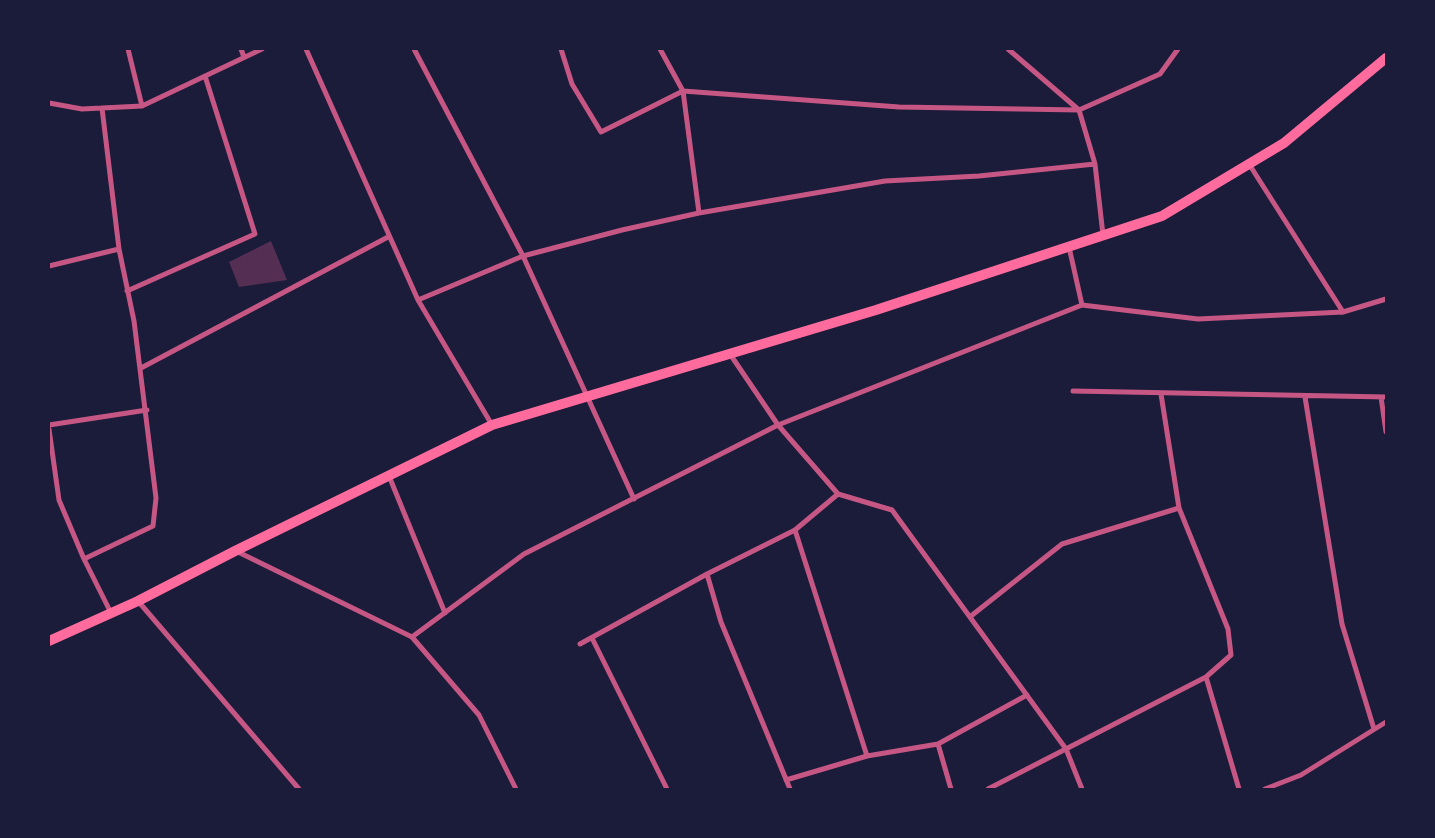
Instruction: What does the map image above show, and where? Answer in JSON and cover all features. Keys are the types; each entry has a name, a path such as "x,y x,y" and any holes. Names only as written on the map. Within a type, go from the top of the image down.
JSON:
{"main road":[{"path":"49,641 112,614 235,551 492,425 876,310 1162,216 1284,143 1386,58"}],"street":[{"path":"128,49 142,106"},
{"path":"241,49 244,57"},
{"path":"49,103 82,109 142,106 262,49"},
{"path":"306,49 388,237 418,300 492,425"},
{"path":"414,49 523,256 634,499"},
{"path":"561,49 572,84 601,132 683,90 899,107 1079,110 1160,74 1178,49"},
{"path":"660,49 683,90 699,213"},
{"path":"1008,49 1079,110 1095,164 1103,236"},
{"path":"128,291 255,234 205,76"},
{"path":"84,559 153,526 156,498 147,410 128,291 119,249 102,108"},
{"path":"418,300 523,256 622,230 699,213 885,181 980,176 1095,164"},
{"path":"1249,164 1343,312"},
{"path":"141,368 388,237"},
{"path":"1069,247 1082,305"},
{"path":"49,266 119,249"},
{"path":"412,637 524,554 778,425 1082,305 1198,319 1343,312 1386,299"},
{"path":"730,354 778,425 838,494 892,510 1066,749 1082,789"},
{"path":"1073,391 1305,397 1384,397 1386,432"},
{"path":"988,789 1206,677 1231,654 1228,629 1179,508 1161,394"},
{"path":"1305,397 1342,624 1374,729"},
{"path":"112,614 84,559 60,500 49,427 147,410"},
{"path":"389,476 444,613"},
{"path":"580,644 707,574 795,530 838,494"},
{"path":"971,616 1062,544 1179,508"},
{"path":"795,530 867,756"},
{"path":"235,551 412,637 479,715 516,789"},
{"path":"707,574 721,622 790,789"},
{"path":"138,601 298,789"},
{"path":"592,638 667,789"},
{"path":"1206,677 1240,789"},
{"path":"786,780 867,756 938,744 1027,695"},
{"path":"1265,789 1301,775 1386,722"},
{"path":"938,744 951,789"}],"building":[{"path":"271,241 287,280 239,287 229,262"}]}
